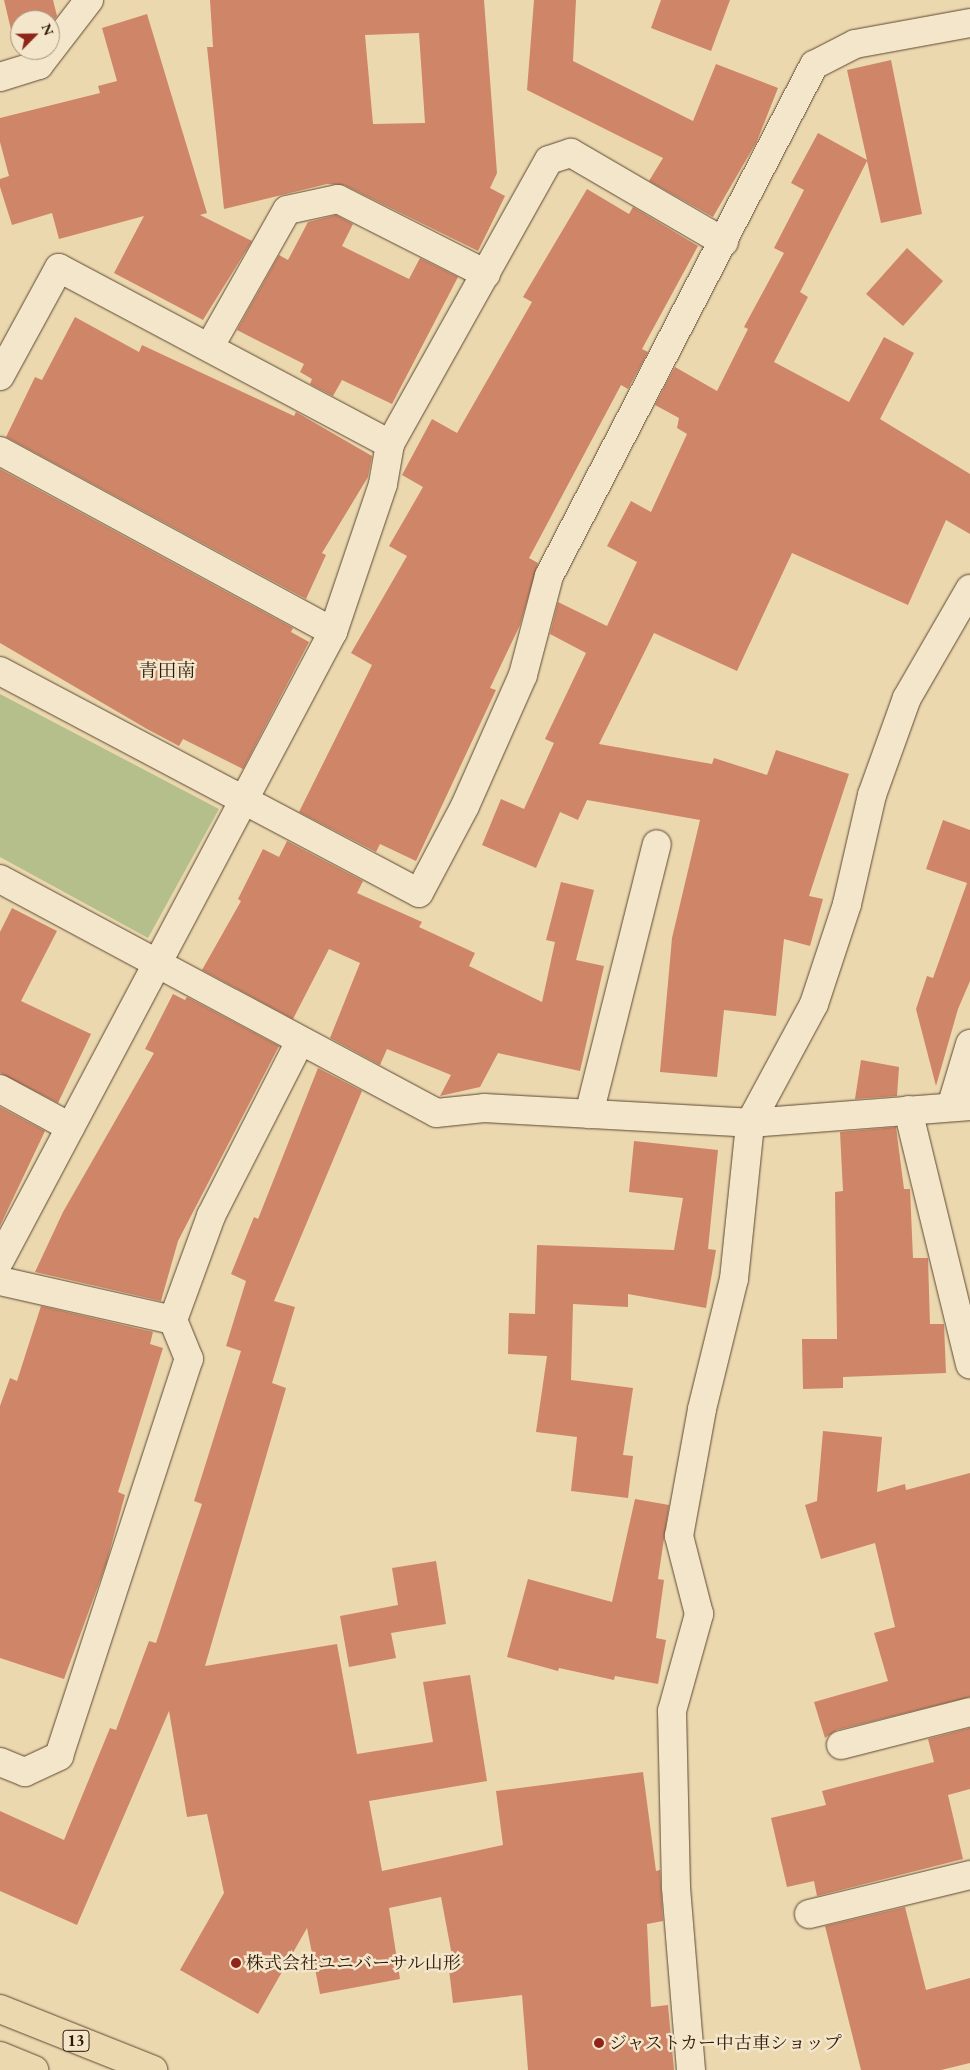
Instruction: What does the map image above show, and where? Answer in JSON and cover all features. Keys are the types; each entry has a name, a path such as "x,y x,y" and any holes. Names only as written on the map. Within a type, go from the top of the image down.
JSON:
{"highway":[{"name":"13","path":"0,2009 153,2070"},
{"path":"0,2056 34,2070"}],"street":[{"path":"0,77 39,65 89,0"},
{"path":"0,671 419,893 465,806 523,675 549,576 724,242 814,65 855,44 970,23"},
{"path":"0,1260 156,963 245,802 333,632 383,484 390,444 549,160 571,152 724,242"},
{"path":"210,346 287,210 338,199 486,274"},
{"path":"0,376 59,268 210,346 390,444"},
{"path":"0,451 333,632"},
{"path":"690,2070 676,1887 672,1711 699,1614 679,1536 702,1409 734,1279 750,1123 814,1004 847,904 872,795 907,698 970,589"},
{"path":"589,1114 657,844"},
{"path":"0,879 436,1113 484,1108 750,1123 960,1107 970,1044"},
{"path":"0,1762 25,1772 59,1756 189,1359 173,1320 210,1216 300,1041"},
{"path":"0,1089 70,1127"},
{"path":"908,1110 970,1365"},
{"path":"0,1281 173,1320"},
{"path":"841,1745 970,1712"},
{"path":"809,1914 970,1875"}],"green space":[{"path":"0,694 219,809 148,938 0,857"}],"building":[{"path":"4,0 53,0 56,10 10,10 10,26"},
{"path":"210,0 484,0 497,173 490,188 505,196 478,251 344,185 327,184 224,209 207,47 213,47","holes":["419,33 425,123 373,124 365,35"]},
{"path":"534,0 576,0 573,61 693,121 716,64 778,88 757,141 713,217 649,181 663,158 527,90"},
{"path":"661,0 730,0 711,51 651,28"},
{"path":"147,14 207,213 200,215 252,241 203,320 114,273 144,216 59,239 52,213 12,225 0,187 0,179 9,176 0,142 0,118 100,93 98,86 117,81 102,28"},
{"path":"891,60 922,214 881,223 867,161 800,292 808,297 774,362 849,402 884,337 914,353 880,419 970,474 970,534 946,520 908,605 792,553 737,671 654,633 599,744 712,764 714,758 767,775 776,750 849,774 809,896 823,899 810,946 784,939 776,1016 724,1010 717,1077 660,1072 672,938 700,820 587,800 578,820 560,812 536,868 482,845 501,799 524,809 554,743 545,739 586,653 550,634 558,602 607,626 637,562 607,546 631,501 651,512 687,434 677,428 679,418 655,405 675,367 717,391 748,329 744,327 784,253 774,248 804,190 791,183 818,133 867,160 847,70"},
{"path":"587,189 629,214 633,207 698,246 642,349 648,352 628,389 621,385 529,558 538,563 520,625 490,688 496,690 416,861 380,844 376,852 299,812 372,665 351,653 407,556 389,546 423,487 402,475 432,419 457,433 532,302 523,297"},
{"path":"336,215 353,224 342,246 409,279 420,258 458,277 392,404 342,380 333,396 310,384 312,379 300,372 304,364 237,330 279,255 288,260 308,222"},
{"path":"907,248 943,281 903,326 866,294"},
{"path":"75,317 139,352 142,345 294,416 296,412 372,456 368,477 322,553 326,555 306,599 6,437 35,377 42,380"},
{"path":"0,469 293,628 291,632 309,642 243,769 183,739 179,746 0,643"},
{"path":"943,820 970,830 970,981 958,1009 936,1086 916,1009 927,976 933,978 967,883 926,869"},
{"path":"287,841 363,881 357,893 422,922 419,927 475,953 469,966 542,1002 555,942 546,940 561,882 594,890 576,960 604,966 580,1071 498,1053 480,1087 440,1096 451,1075 387,1049 380,1065 330,1038 360,963 329,949 293,1019 202,970 241,901 238,899 263,849 279,857"},
{"path":"12,908 57,931 21,1001 91,1034 58,1103 0,1073 0,932"},
{"path":"173,994 185,1000 187,997 279,1046 178,1241 161,1301 35,1272 63,1212 154,1053 145,1049"},
{"path":"861,1060 899,1067 897,1096 855,1099"},
{"path":"318,1068 362,1091 274,1301 295,1307 272,1383 286,1388 205,1666 337,1644 357,1754 433,1742 423,1682 470,1675 487,1781 369,1801 382,1871 503,1845 496,1791 643,1772 656,1871 660,1870 663,1921 647,1924 651,2007 668,2005 674,2070 528,2070 522,1995 453,2003 448,1961 453,1961 441,1897 389,1908 400,1979 320,1994 307,1928 258,2014 180,1970 224,1893 207,1814 187,1817 169,1711 77,1925 0,1891 0,1811 64,1840 110,1728 116,1730 149,1641 156,1643 202,1504 194,1501 241,1351 226,1346 246,1281 231,1274 254,1217 258,1219"},
{"path":"0,1107 45,1131 0,1226"},
{"path":"896,1127 904,1189 910,1189 913,1258 928,1258 930,1324 944,1324 946,1373 843,1377 843,1388 803,1389 802,1339 837,1339 835,1192 843,1191 840,1132"},
{"path":"634,1141 718,1150 708,1249 716,1250 706,1308 628,1294 628,1307 573,1304 571,1380 633,1388 623,1455 633,1456 628,1498 571,1491 577,1437 536,1432 547,1356 508,1354 509,1313 535,1314 537,1245 674,1250 683,1198 629,1192"},
{"path":"41,1306 153,1332 150,1344 163,1348 118,1492 125,1495 106,1564 64,1679 0,1658 0,1406 10,1378 17,1381"},
{"path":"823,1431 882,1437 877,1492 905,1484 906,1490 970,1473 970,1697 837,1730 825,1738 814,1702 888,1681 874,1633 895,1627 875,1543 821,1559 805,1505 817,1501"},
{"path":"635,1499 669,1505 658,1579 664,1580 656,1638 666,1640 658,1684 615,1676 614,1680 559,1668 558,1671 507,1657 528,1579 612,1602"},
{"path":"436,1561 446,1624 391,1633 396,1658 349,1667 340,1616 398,1605 392,1568"},
{"path":"970,1728 970,1789 948,1795 963,1859 817,1896 814,1881 787,1887 771,1818 826,1805 822,1791 934,1762 928,1739"},
{"path":"905,1907 926,1990 970,1978 970,2063 941,2070 861,2070 825,1926"}],"place":[{"name":"株式会社ユニバーサル山形","path":"236,1963"},
{"name":"ジャストカー中古車ショップ","path":"599,2043"}],"district":[{"name":"青田南","path":"167,671"}]}
